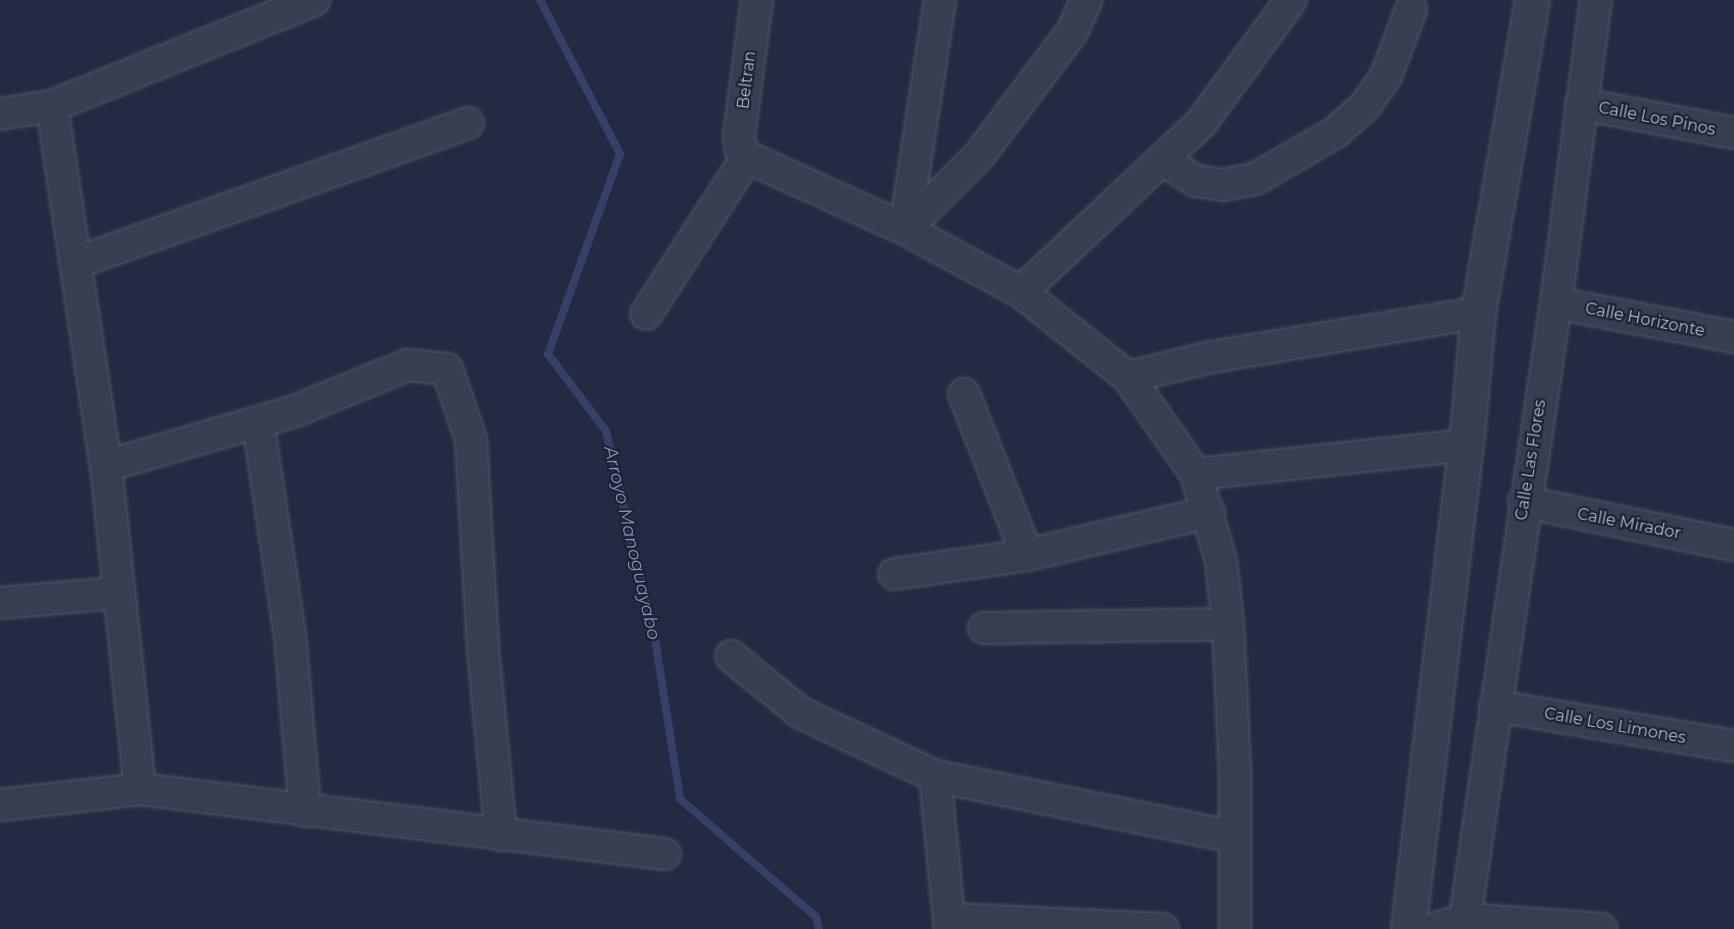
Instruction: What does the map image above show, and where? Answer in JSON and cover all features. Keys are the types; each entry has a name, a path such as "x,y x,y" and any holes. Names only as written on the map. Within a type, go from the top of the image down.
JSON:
{"street":[{"path":"0,114 52,106 314,0"},
{"name":"Beltran","path":"747,158 739,137 757,0"},
{"path":"905,229 940,0"},
{"path":"905,229 978,157 1072,32 1086,0"},
{"path":"1021,292 1201,123 1291,0"},
{"path":"1408,929 1466,445 1478,313 1532,0"},
{"name":"Calle Las Flores","path":"1465,919 1524,502 1556,303 1596,0"},
{"path":"1164,160 1196,182 1223,185 1255,179 1336,132 1365,106 1386,76 1411,10"},
{"name":"Calle Los Pinos","path":"1581,104 1734,133"},
{"path":"52,106 106,466 117,593 140,789"},
{"path":"75,263 468,123"},
{"path":"646,314 747,158 905,229 1021,292 1128,376 1196,474 1221,561 1228,624 1235,837 1235,929"},
{"name":"Calle Horizonte","path":"1556,303 1734,337"},
{"path":"1128,376 1211,357 1478,313"},
{"path":"106,466 295,411 408,365 447,369 471,440 483,649 501,835"},
{"path":"964,394 1027,555"},
{"path":"258,422 290,635 305,811"},
{"path":"1196,474 1466,445"},
{"name":"Calle Mirador","path":"1524,502 1734,545"},
{"path":"894,574 1027,555 1209,513"},
{"path":"0,603 117,593"},
{"path":"984,628 1228,624"},
{"path":"731,656 801,713 935,776 1235,837"},
{"name":"Calle Los Limones","path":"1495,706 1734,746"},
{"path":"935,776 949,924 1162,929"},
{"path":"0,805 140,789 665,854"},
{"path":"1433,929 1465,919 1602,929"}],"waterway":[{"name":"Arroyo Manoguayabo","path":"540,0 620,154 548,354 606,431 656,645 680,799 816,917 819,929"}]}
